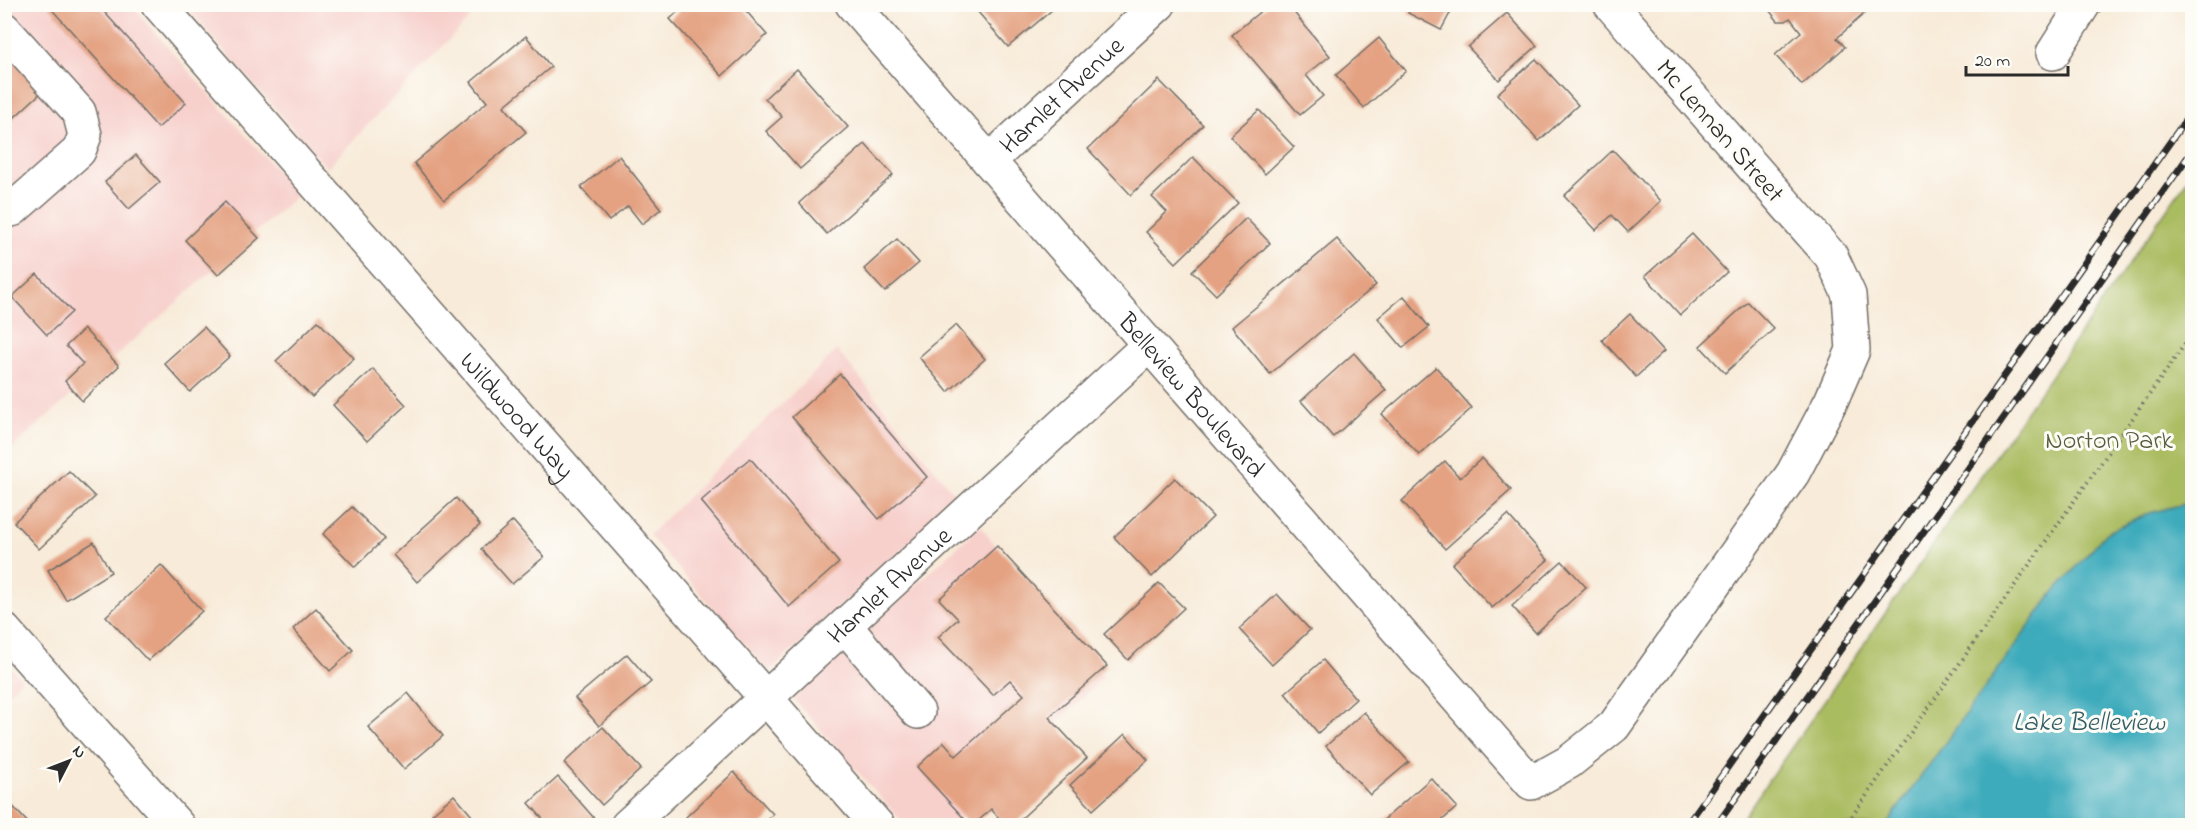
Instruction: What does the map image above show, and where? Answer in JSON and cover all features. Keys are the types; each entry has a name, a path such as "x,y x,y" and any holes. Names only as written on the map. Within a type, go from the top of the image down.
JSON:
{"street":[{"name":"Wildwood Way","path":"158,4 878,825"},
{"name":"Belleview Boulevard","path":"852,4 1531,783"},
{"name":"Hamlet Avenue","path":"989,161 1159,4"},
{"name":"Mc Lennan Street","path":"1531,783 1569,762 1614,726 1793,473 1831,401 1853,350 1849,295 1831,255 1610,4"},
{"path":"2053,52 2084,4"},
{"path":"4,29 79,112 85,135 79,151 12,210 4,211"},
{"name":"Hamlet Avenue","path":"627,825 1149,345"},
{"path":"845,626 918,712"},
{"path":"4,630 178,825"}],"path":[{"path":"1845,825 2193,334"}],"shaded area":[{"path":"5,5 131,5 298,195 5,454"},
{"path":"184,5 482,5 327,168"},
{"path":"837,350 958,498 769,672 649,535"},
{"path":"980,526 1103,677 953,825 905,825 793,699"},
{"path":"4,660 22,679 5,696 4,696"}],"green space":[{"name":"Norton Park","path":"2192,173 2192,502 2150,513 2106,533 2051,596 1886,825 1737,826"}],"water":[{"name":"Lake Belleview","path":"2192,502 2192,825 1886,825 2051,596 2106,533 2150,513"}],"building":[{"path":"47,4 97,4 186,103 158,128"},
{"path":"686,4 740,4 767,35 722,76 670,19"},
{"path":"987,4 1059,4 1008,47 978,12"},
{"path":"1269,4 1287,4 1330,56 1306,75 1323,96 1300,115 1232,35"},
{"path":"1413,4 1455,4 1441,30 1408,13"},
{"path":"1764,4 1875,4 1837,38 1845,47 1802,85 1775,55 1801,32 1790,18 1786,21 1778,21"},
{"path":"1507,13 1537,46 1499,80 1468,47"},
{"path":"526,36 551,67 504,106 526,132 444,200 414,163 487,102 471,82"},
{"path":"1379,38 1406,71 1364,108 1336,75"},
{"path":"5,44 45,89 5,126"},
{"path":"1536,59 1578,105 1539,141 1497,94"},
{"path":"797,69 848,127 800,169 766,131 782,117 765,98"},
{"path":"1159,80 1203,125 1131,195 1088,149"},
{"path":"1259,110 1294,147 1265,174 1230,136"},
{"path":"865,144 893,175 827,234 799,203"},
{"path":"1613,150 1661,201 1628,232 1612,215 1596,230 1564,196"},
{"path":"136,155 160,182 129,209 105,182"},
{"path":"619,156 661,209 642,224 628,206 609,221 581,187"},
{"path":"1193,157 1238,203 1176,263 1146,232 1167,212 1152,197"},
{"path":"225,202 259,238 218,275 185,240"},
{"path":"1246,218 1270,243 1216,295 1192,271"},
{"path":"1692,234 1727,272 1680,315 1645,276"},
{"path":"897,239 919,263 885,292 864,269"},
{"path":"1337,239 1376,285 1270,374 1232,327"},
{"path":"37,274 72,312 47,335 12,297"},
{"path":"1404,296 1429,327 1403,348 1378,318"},
{"path":"1748,302 1774,329 1725,373 1700,346"},
{"path":"1630,314 1664,351 1636,377 1602,340"},
{"path":"318,321 354,358 312,397 276,361"},
{"path":"956,325 985,359 948,392 919,357"},
{"path":"204,327 230,356 190,392 164,363"},
{"path":"84,329 119,366 82,401 65,381 83,364 66,346"},
{"path":"1354,353 1386,390 1333,437 1301,401"},
{"path":"1436,367 1472,408 1419,455 1382,414"},
{"path":"373,369 406,405 367,441 333,405"},
{"path":"840,374 927,477 879,519 792,417"},
{"path":"750,458 839,563 789,607 701,501"},
{"path":"1482,458 1511,490 1445,549 1402,501 1445,461 1460,478"},
{"path":"69,471 95,497 39,549 14,522"},
{"path":"1175,478 1213,517 1152,577 1114,537"},
{"path":"456,498 480,525 417,582 393,555"},
{"path":"352,507 384,539 355,567 323,534"},
{"path":"1508,515 1548,560 1492,608 1452,564"},
{"path":"513,521 544,557 512,584 481,549"},
{"path":"94,542 111,572 66,600 48,570"},
{"path":"997,546 1107,666 1049,717 1087,758 1013,826 1006,826 991,809 971,826 917,767 944,742 956,756 1024,695 1010,680 993,695 938,637 958,619 939,599"},
{"path":"1562,561 1586,587 1536,633 1512,606"},
{"path":"161,565 202,611 148,661 106,616"},
{"path":"1159,583 1184,608 1128,660 1104,634"},
{"path":"1277,594 1310,630 1272,665 1239,629"},
{"path":"316,608 353,650 330,671 293,629"},
{"path":"627,654 651,682 599,726 575,698"},
{"path":"1323,660 1356,699 1318,733 1285,693"},
{"path":"408,693 443,736 404,769 368,727"},
{"path":"1364,712 1409,762 1370,795 1326,746"},
{"path":"603,727 641,769 602,805 564,763"},
{"path":"1125,734 1148,760 1093,810 1070,785"},
{"path":"734,772 773,814 761,826 694,826 686,817"},
{"path":"558,777 594,818 586,826 549,826 529,803"},
{"path":"1431,778 1457,807 1436,826 1377,826"},
{"path":"454,795 478,823 475,826 442,826 432,814"},
{"path":"4,797 31,826 4,826"}],"railway":[{"path":"1686,826 2192,111"},
{"path":"1716,826 2192,151"}]}
